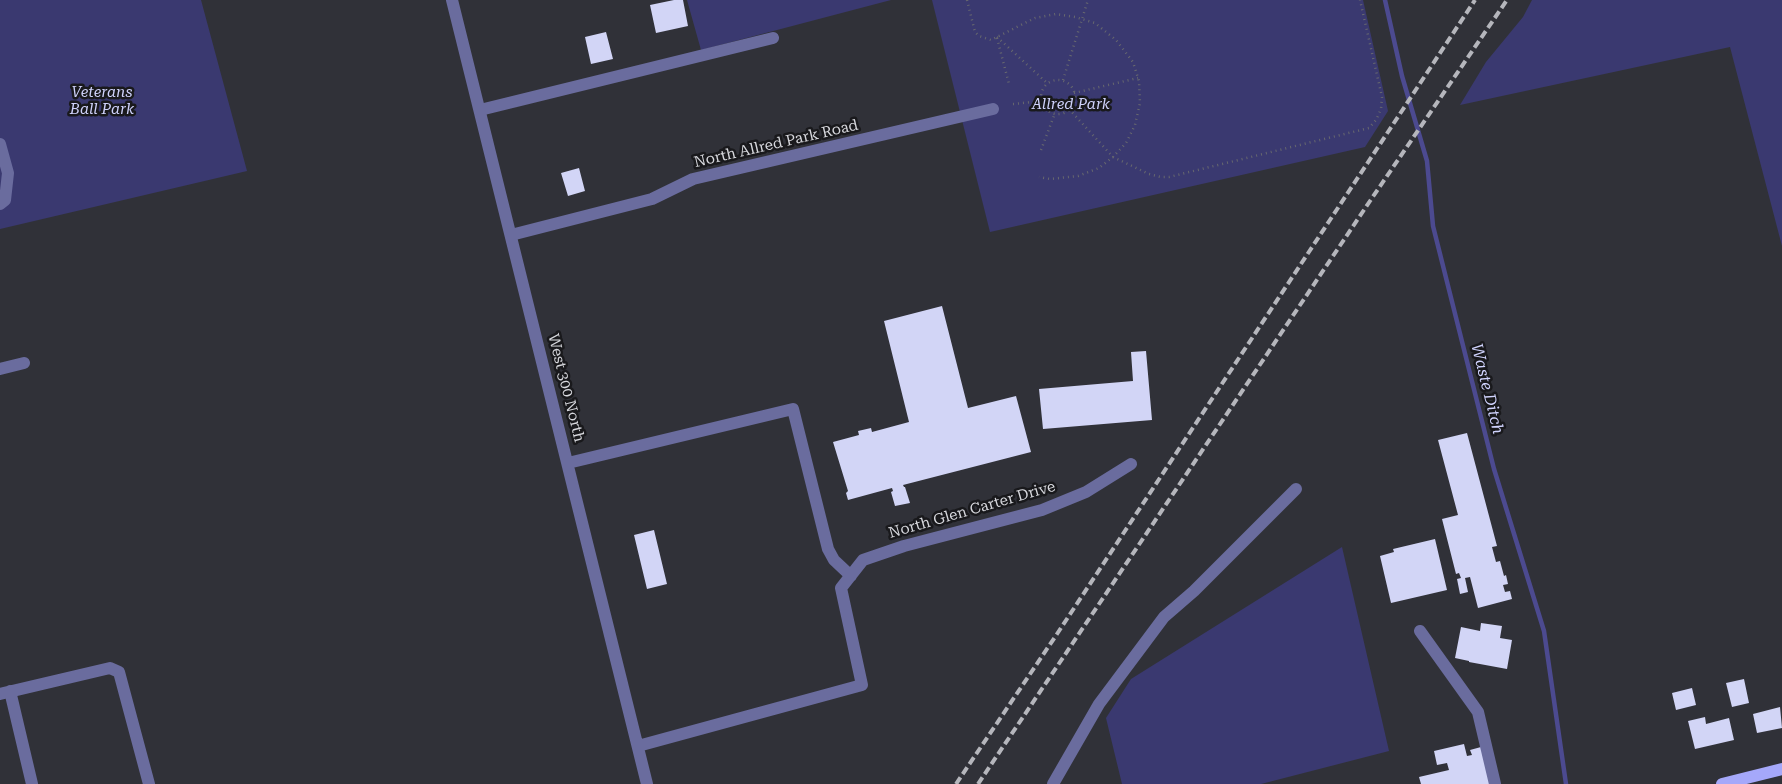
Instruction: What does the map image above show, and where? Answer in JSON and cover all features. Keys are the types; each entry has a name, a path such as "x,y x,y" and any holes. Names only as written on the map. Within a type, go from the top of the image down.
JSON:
{"main road":[{"path":"1722,784 1782,769"}],"street":[{"name":"West 300 North","path":"452,0 647,784"},
{"path":"480,110 773,38"},
{"name":"North Allred Park Road","path":"511,235 652,199 693,179 993,109"},
{"path":"0,144 8,173 5,200 0,204"},
{"path":"0,369 24,363"},
{"path":"568,463 793,409 828,549 834,560 851,576 841,588 862,685 638,746"},
{"name":"North Glen Carter Drive","path":"851,576 863,560 904,546 1042,510 1086,492 1131,464"},
{"path":"1053,784 1099,704 1164,617 1194,591 1296,489"},
{"path":"1420,631 1478,712 1495,784"},
{"path":"32,784 5,692 110,668 119,672 149,784"}],"path":[{"path":"967,0 975,32 979,36 991,40 1035,18 1056,14 1095,23 1116,40 1133,62 1138,78 1140,103 1135,125 1126,143 1099,168 1078,176 1050,179 1039,176"},
{"path":"1063,80 1088,0"},
{"path":"1070,109 1113,157 1161,178 1369,128 1376,120 1381,109 1382,97 1360,0"},
{"path":"997,37 1048,83"},
{"path":"997,37 1009,84"},
{"path":"1074,93 1138,78"},
{"path":"1063,80 1072,87 1074,93 1073,104 1065,112 1055,113 1046,108 1042,101 1042,89 1048,83 1063,80"},
{"path":"1013,104 1042,101"},
{"path":"1041,150 1055,113"}],"green space":[{"name":"Veterans Ball Park","path":"0,0 201,0 247,171 0,229"},
{"path":"687,0 891,0 701,50"},
{"name":"Allred Park","path":"932,0 1363,0 1388,111 1365,147 990,232"},
{"path":"1532,0 1782,0 1782,246 1730,47 1460,105 1486,62 1523,17"},
{"path":"1342,547 1389,751 1261,784 1122,784 1106,718 1131,679"}],"building":[{"path":"683,0 688,26 656,33 650,5"},
{"path":"606,32 613,59 591,64 585,37"},
{"path":"579,168 585,191 568,196 561,173"},
{"path":"942,306 968,408 1016,396 1031,452 903,485 910,503 895,506 891,492 893,491 892,488 848,500 846,493 848,491 833,442 859,435 858,431 871,428 872,432 909,422 884,321"},
{"path":"1146,351 1152,420 1043,429 1039,389 1133,381 1131,352"},
{"path":"1467,433 1497,546 1492,547 1496,562 1500,561 1508,584 1503,585 1505,592 1510,591 1512,599 1478,608 1470,577 1465,578 1468,592 1460,594 1457,579 1461,578 1459,573 1456,574 1442,519 1458,515 1438,440"},
{"path":"654,530 667,584 647,589 634,535"},
{"path":"1435,539 1447,590 1391,603 1380,556 1394,552 1393,549"},
{"path":"1481,623 1502,626 1500,638 1512,640 1507,669 1455,658 1461,627 1480,631"},
{"path":"1744,679 1749,703 1732,707 1726,683"},
{"path":"1692,688 1696,705 1676,710 1672,693"},
{"path":"1780,707 1782,728 1757,733 1753,714"},
{"path":"1705,717 1706,724 1729,718 1734,740 1695,749 1688,721"},
{"path":"1464,744 1467,756 1472,755 1470,750 1481,747 1490,784 1421,784 1419,777 1449,770 1447,763 1437,765 1434,751"}],"waterway":[{"name":"Waste Ditch","path":"1385,0 1402,76 1427,161 1433,226 1494,469 1544,631 1566,784"}],"railway":[{"path":"956,784 1475,0"},
{"path":"978,784 1507,0"}]}
